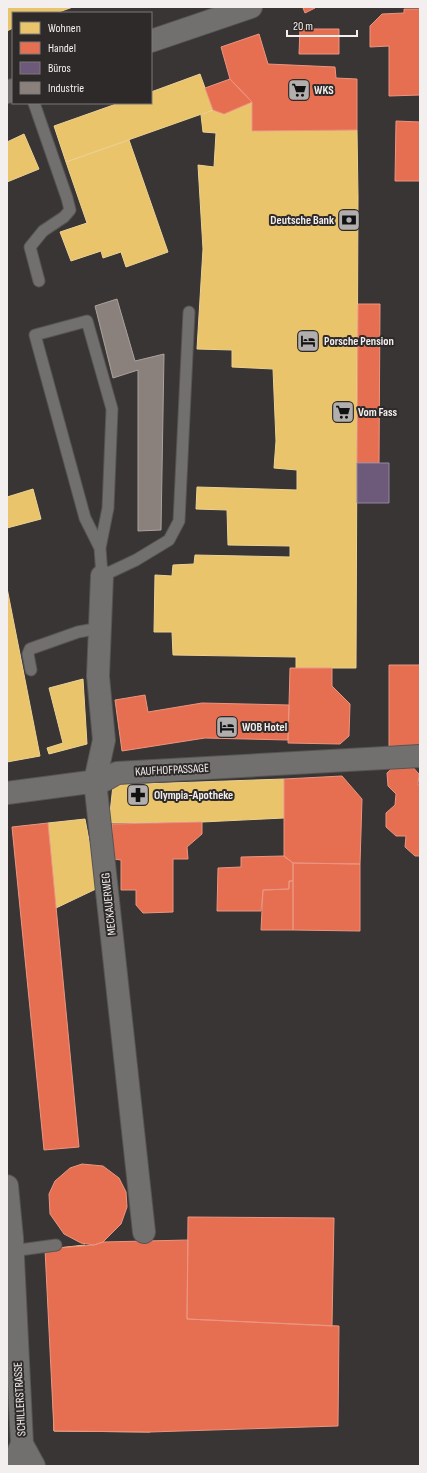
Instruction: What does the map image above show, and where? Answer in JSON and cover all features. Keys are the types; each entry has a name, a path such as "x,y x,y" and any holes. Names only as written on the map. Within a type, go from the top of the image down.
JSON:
{"street":[{"path":"152,41 220,12 251,7"},
{"name":"MECKAUERWEG","path":"102,576 98,676 104,740 95,781 144,1232"},
{"name":"KAUFHOFPASSAGE","path":"7,793 105,780 117,773 420,756"},
{"name":"SCHILLERSTRASSE","path":"7,1186 12,1251 22,1444 34,1466"},
{"name":"SCHILLERSTRASSE","path":"12,1466 22,1444"}],"lane":[{"path":"34,104 70,210 64,217 43,231 30,246 39,281"},
{"path":"100,548 85,518 35,335 87,321 112,409 108,508 100,548 102,576 136,560 169,540 179,521 189,312"},
{"path":"31,670 28,654 30,649 78,632 100,628"},
{"path":"12,1251 56,1244"}],"building: Wohnen":[{"path":"7,7 73,7 59,12 12,12 12,28 7,31"},
{"path":"200,74 213,110 66,162 54,126 116,104 152,104 152,92"},
{"path":"252,102 252,131 357,130 356,668 296,668 296,657 173,655 172,632 154,632 155,575 172,576 173,565 194,564 195,555 290,557 290,546 228,545 227,510 196,509 197,487 297,490 297,470 274,468 276,441 273,369 232,367 232,350 197,349 203,249 198,165 214,167 216,133 203,132 201,115 213,110 224,114"},
{"path":"24,134 39,169 7,182 7,142"},
{"path":"129,140 168,252 126,267 121,252 103,258 101,251 71,261 60,232 87,223 66,162"},
{"path":"33,489 41,519 7,528 7,497"},
{"path":"7,588 40,756 7,762"},
{"path":"83,679 87,744 49,754 47,748 63,743 49,688"},
{"path":"284,779 284,818 202,822 109,823 113,785"},
{"path":"85,819 98,888 56,908 48,823"},
{"path":"85,1245 93,1381 147,1381 150,1432 54,1431 49,1249"}],"building: Handel":[{"path":"303,8 315,8 305,13"},
{"path":"404,9 420,9 420,95 389,96 389,46 370,47 370,26 382,14 404,13"},
{"path":"300,29 339,29 339,54 299,54"},
{"name":"WKS","path":"259,34 268,64 335,67 336,78 357,79 357,130 252,131 252,102 230,79 221,47"},
{"path":"230,79 252,102 224,114 213,110 205,88"},
{"path":"396,121 420,122 420,181 395,181"},
{"path":"358,304 380,304 379,463 357,463"},
{"path":"389,665 420,665 420,746 389,746"},
{"path":"290,668 332,668 332,686 350,704 349,736 340,744 288,743"},
{"path":"145,695 148,712 202,703 289,705 288,740 205,738 122,751 115,700"},
{"path":"397,764 410,764 419,774 420,856 415,856 405,847 406,836 396,836 386,827 386,813 395,805 396,794 388,786 387,773"},
{"path":"342,776 362,799 360,864 293,863 284,856 284,779"},
{"path":"202,822 202,834 187,847 188,859 173,859 173,912 143,913 136,905 136,890 121,890 121,860 113,859 112,824"},
{"path":"48,823 79,1147 44,1150 12,827"},
{"path":"284,856 293,863 293,881 289,881 289,889 263,890 261,911 217,911 218,868 241,867 241,857"},
{"path":"293,863 360,864 360,931 293,930"},
{"path":"289,881 293,881 293,930 261,930 263,890 289,889"},
{"path":"82,1164 103,1166 119,1178 126,1192 127,1207 121,1224 103,1242 94,1245 81,1243 64,1234 50,1214 49,1194 55,1181 70,1168"},
{"path":"188,1217 334,1218 332,1326 187,1319"},
{"path":"188,1240 187,1319 339,1326 338,1426 150,1432 54,1431 45,1249 94,1245 103,1242"}],"building: Büros":[{"path":"357,463 389,463 389,503 357,503"}],"building: Industrie":[{"path":"117,299 135,361 164,354 161,530 138,531 138,370 113,378 95,306"}],"place":[{"name":"WKS","path":"299,90"},
{"name":"Deutsche Bank","path":"349,220"},
{"name":"Porsche Pension","path":"308,341"},
{"name":"Vom Fass","path":"343,412"},
{"name":"WOB Hotel","path":"227,727"},
{"name":"Olympia-Apotheke","path":"138,795"}]}
